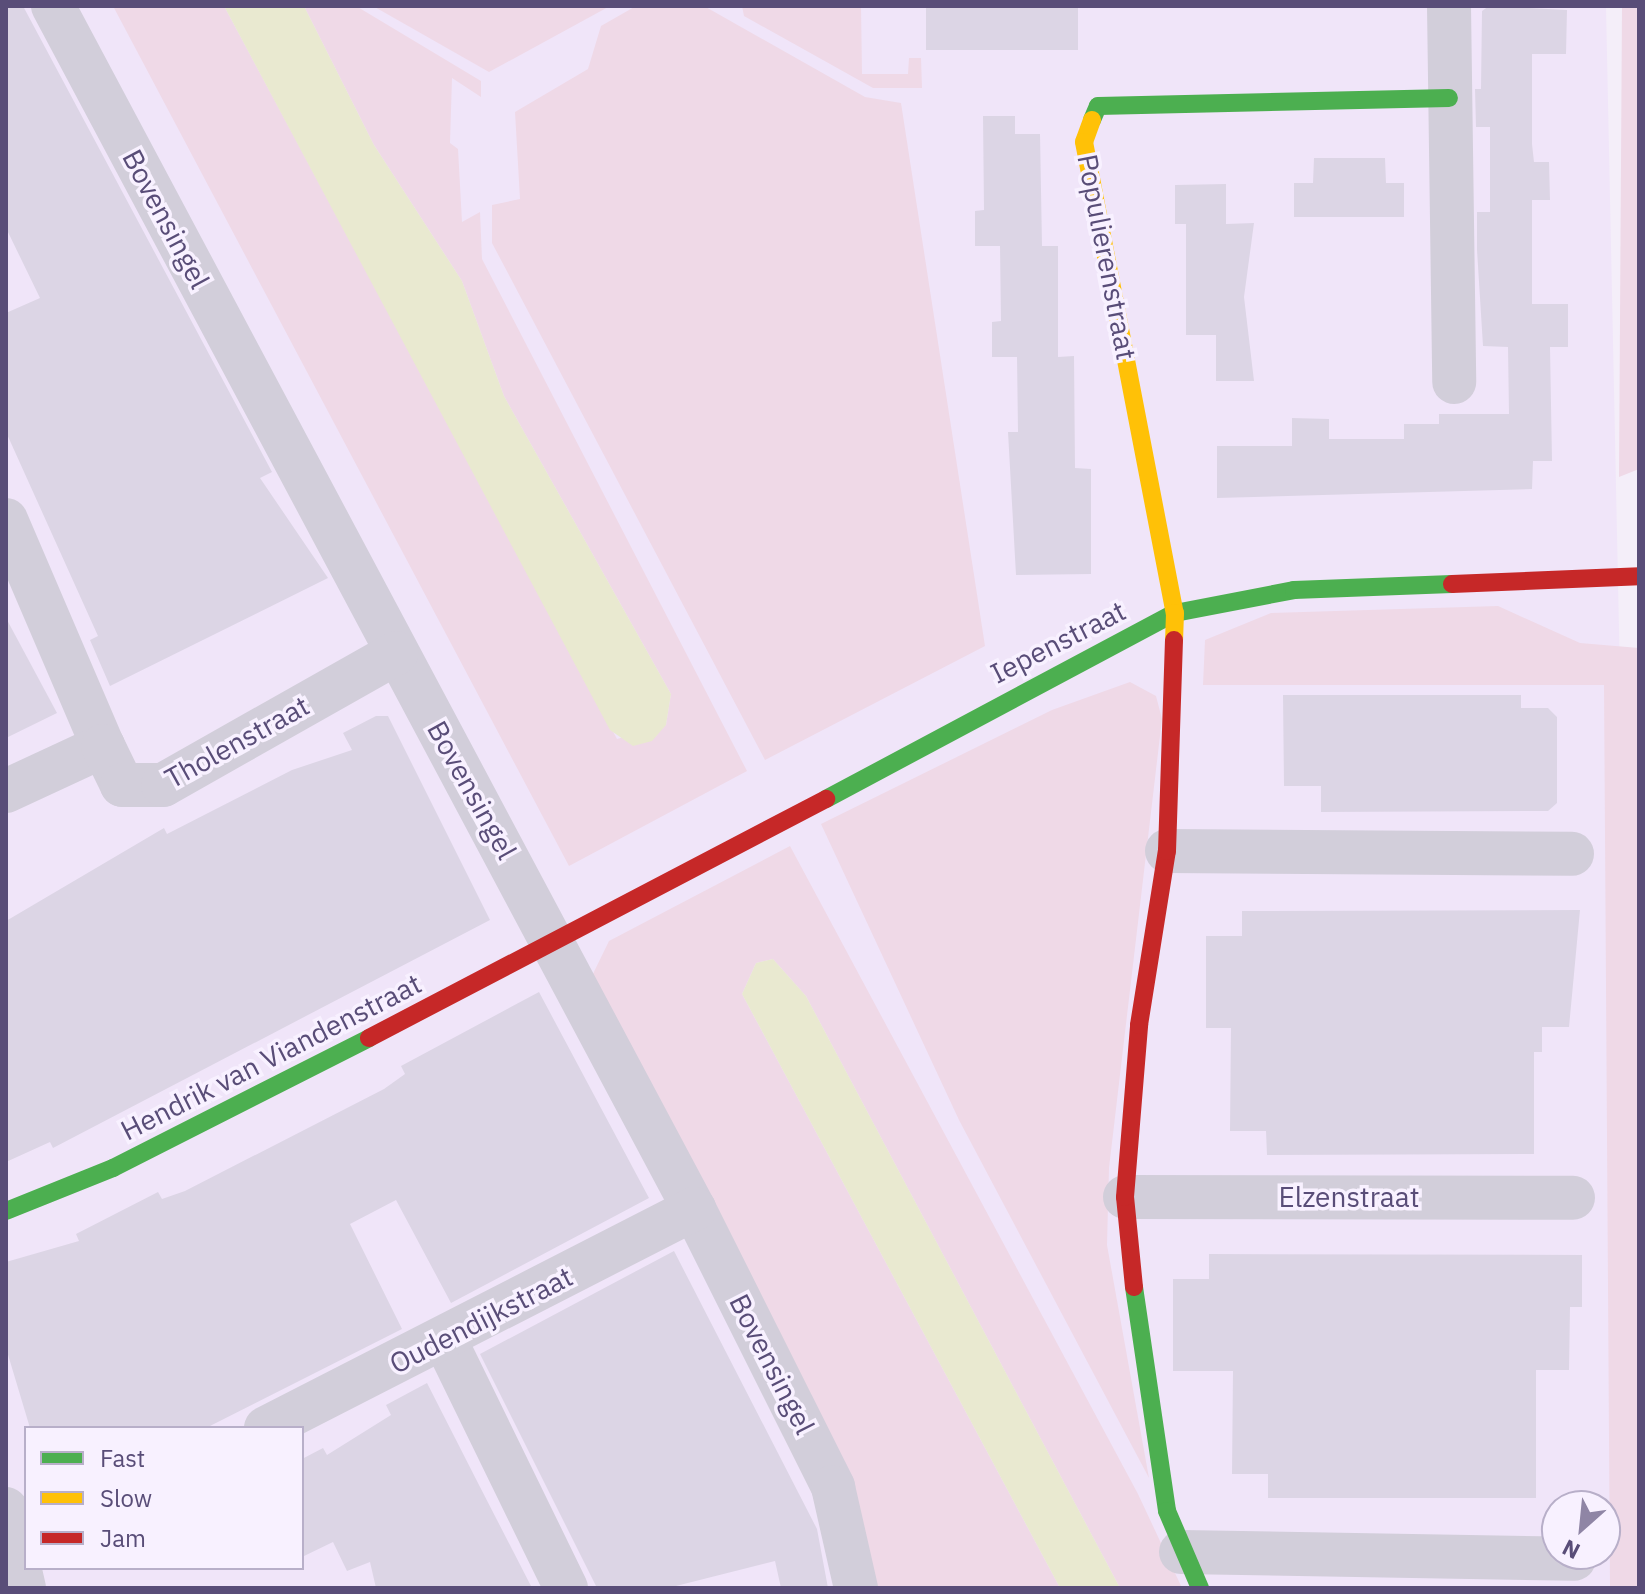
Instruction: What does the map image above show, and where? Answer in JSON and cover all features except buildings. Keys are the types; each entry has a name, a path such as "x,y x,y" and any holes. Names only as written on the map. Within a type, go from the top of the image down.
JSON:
{"street":[{"name":"Bovensingel","path":"53,6 396,653 557,943 694,1209 833,1487 856,1588"},
{"path":"1449,6 1454,382"},
{"name":"Populierenstraat","path":"1175,613 1084,142 1098,106 1449,98"},
{"path":"6,520 103,746 6,791"},
{"name":"Iepenstraat","path":"557,943 1175,613 1294,590 1639,576"},
{"path":"1175,613 1167,851 1139,1025 1125,1197 1143,1379 1190,1570 1541,1560"},
{"name":"Tholenstraat","path":"103,746 122,785 163,785 396,653"},
{"path":"1167,851 1572,854"},
{"name":"Hendrik van Viandenstraat","path":"6,1211 113,1168 557,943"},
{"name":"Elzenstraat","path":"1125,1197 1573,1198"},
{"name":"Oudendijkstraat","path":"270,1426 445,1340 694,1209"},
{"path":"445,1340 566,1588"},
{"path":"14,1515 24,1588"}],"shaded area":[{"path":"6,6 1606,6 1639,1588 6,1588"},
{"path":"113,6 224,6 617,739 666,725 671,694 504,396 462,281 374,145 304,6 356,6 481,81 481,97 452,78 450,143 458,149 462,222 480,212 482,259 747,771 569,866"},
{"path":"224,6 304,6 374,145 462,281 504,396 671,694 666,725 652,741 633,746 610,730"},
{"path":"373,6 610,6 489,72"},
{"path":"636,6 704,6 865,97 901,103 985,646 765,760 492,243 492,205 520,199 515,112 588,69 601,26"},
{"path":"742,6 861,6 862,74 908,74 909,58 921,58 922,88 873,88 744,16"},
{"path":"1622,6 1639,6 1639,469 1619,477"},
{"path":"1498,606 1580,643 1639,648 1639,1588 1610,1588 1610,1570 1621,1570 1621,1490 1609,1490 1604,685 1203,685 1205,640 1271,613"},
{"path":"1130,682 1156,696 1162,719 1109,1168 1107,1245 1149,1478 959,1120 821,824 1052,710"},
{"path":"790,846 1138,1494 1182,1588 1120,1588 806,996 773,959 756,963 742,994 1060,1588 878,1588 856,1504 590,980 609,941"},
{"path":"773,959 806,996 1120,1588 1060,1588 742,994 756,963"}],"traffic: fast":[{"path":"1092,120 1098,106 1449,98"},
{"path":"826,799 1175,613 1294,590 1452,584"},
{"path":"6,1211 113,1168 369,1038"},
{"path":"1134,1287 1167,1511 1200,1588"}],"traffic: slow":[{"path":"1092,120 1084,142 1175,613 1174,640"}],"traffic: jam":[{"path":"1452,584 1639,576"},
{"path":"1134,1287 1125,1197 1139,1025 1167,851 1174,640"},
{"path":"369,1038 826,799"}]}
